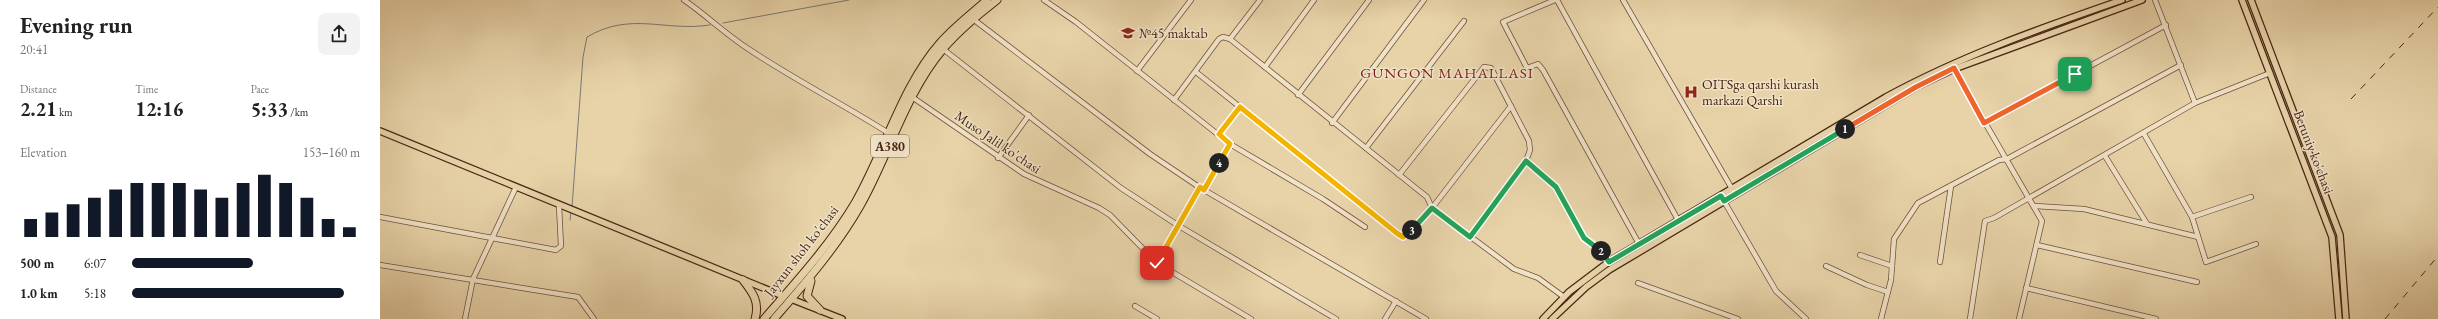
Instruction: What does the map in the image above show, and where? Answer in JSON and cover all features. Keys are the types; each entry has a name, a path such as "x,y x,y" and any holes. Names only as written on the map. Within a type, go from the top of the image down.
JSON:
{"highway":[{"name":"Jayxun shoh ko'chasi","path":"764,319 834,235 855,202 890,134 919,72 936,48 987,0"},
{"name":"Jayxun shoh ko'chasi","path":"774,319 838,243 860,206 912,97 943,49 973,19 997,0"},
{"path":"820,310 807,296 807,288 822,263"},
{"path":"742,280 755,296 758,310 755,319"}],"main road":[{"path":"1552,319 1586,287 1609,270 1886,97 1929,74 1980,52 2122,0"},
{"path":"1733,192 1891,101 1954,68 2142,0"},
{"name":"Beruniy ko'chasi","path":"2242,0 2332,237 2339,319"},
{"name":"Beruniy ko'chasi","path":"2251,0 2340,235 2346,319"},
{"path":"380,131 559,206 783,296"},
{"path":"1543,319 1564,297 1609,262 1678,220 1723,198"},
{"path":"791,299 842,319"}],"street":[{"path":"684,0 709,16 722,31 747,48 890,134"},
{"path":"1044,0 1076,22 1230,144 1323,199 1365,227"},
{"path":"1137,71 1191,0"},
{"path":"1230,39 1260,0"},
{"path":"1265,67 1314,0"},
{"path":"1298,95 1369,0"},
{"path":"1332,123 1424,0"},
{"path":"1639,244 1543,70 1538,64 1527,68 1503,22 1556,0 1678,220"},
{"path":"1623,0 1733,192"},
{"path":"2155,0 2166,25 2195,103"},
{"path":"973,19 1150,154 1202,188 1426,319"},
{"path":"1366,148 1464,21"},
{"path":"1984,123 2166,25"},
{"path":"1174,100 1219,39 1223,37 1230,39 1332,123 1400,175 1426,197 1432,208 1514,269 1538,278 1564,297"},
{"path":"943,49 1121,188 1179,226 1336,319"},
{"path":"1881,319 1888,292 1894,239 1918,203 1999,160 2007,159 2181,65"},
{"path":"1400,175 1484,67 1491,68 1529,141 1530,150 1526,161 1470,237"},
{"path":"1954,68 1984,123 2030,197 2042,221 2019,319"},
{"path":"1196,72 1403,237 1407,235 1432,208 1511,106"},
{"path":"1970,319 1985,221 1994,218 2105,156 2195,103 2270,73"},
{"name":"Muso Jalil ko'chasi","path":"912,97 998,158 1036,182 1099,208 1110,215 1157,263 1251,319"},
{"path":"1219,134 1240,107"},
{"path":"998,158 1029,115"},
{"path":"2144,134 2192,218 2206,262 2256,244"},
{"path":"1157,263 1230,144"},
{"path":"2105,156 2147,224"},
{"path":"1526,161 1556,187 1584,238 1602,252 1609,262"},
{"path":"1940,262 1951,186"},
{"path":"465,319 473,279 516,187"},
{"path":"2192,218 2251,196"},
{"path":"1723,198 1776,291 1806,319"},
{"path":"380,218 560,249 559,206"},
{"path":"2035,206 2084,209 2198,237"},
{"path":"2037,245 2197,282"},
{"path":"1860,255 1892,266"},
{"path":"380,265 578,297 594,319"},
{"path":"1826,266 1888,292"},
{"path":"1638,283 1738,319"},
{"path":"2026,288 2156,319"},
{"path":"783,296 791,299"},
{"path":"1385,319 1396,301"},
{"path":"1135,306 1157,319"},
{"path":"2128,319 2129,312"}],"waterway":[{"path":"723,23 849,0"},
{"path":"572,207 583,57 587,37 603,29 618,25 710,25"},
{"path":"570,220 571,212"}],"railway":[{"path":"2351,99 2438,7"},
{"path":"2385,319 2438,256"}],"place":[{"name":"№45 maktab","path":"1128,33"},
{"name":"OITSga qarshi kurash markazi Qarshi","path":"1691,92"}],"district":[{"name":"GUNGON MAHALLASI","path":"1447,73"}],"route":[{"path":"1157,263 1200,187 1204,190 1230,144 1219,134 1240,107 1403,237 1407,235 1432,208 1470,237 1526,161 1556,187 1584,238 1602,252 1609,262 1721,196 1724,201 1891,101 1954,68 1984,123 2075,74"}]}
